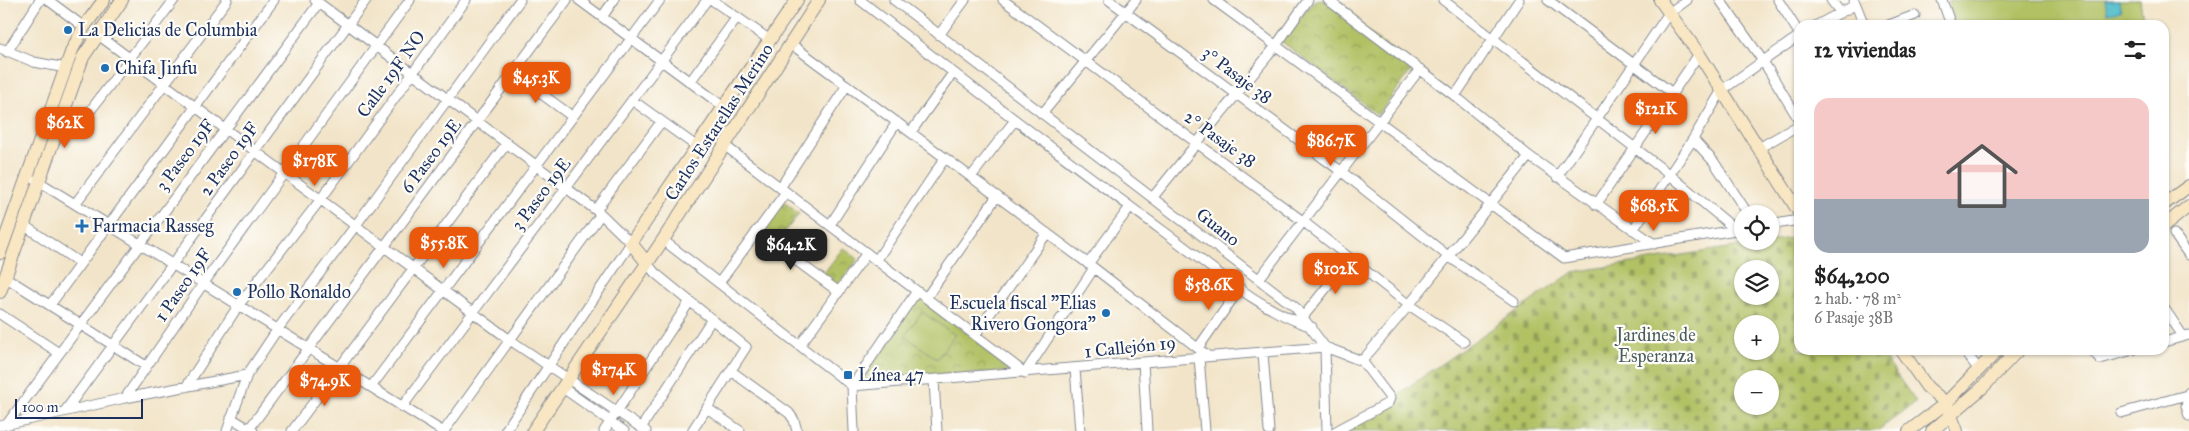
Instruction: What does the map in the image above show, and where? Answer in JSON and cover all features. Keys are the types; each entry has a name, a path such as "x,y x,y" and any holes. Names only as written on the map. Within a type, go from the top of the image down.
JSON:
{"street":[{"path":"40,0 3,50 34,62 66,68"},
{"path":"48,0 84,27"},
{"path":"0,253 34,178 51,128 66,68 84,27 104,0"},
{"path":"51,128 83,57 122,0"},
{"path":"51,128 69,129 82,123 174,0"},
{"path":"75,204 227,0"},
{"path":"50,305 274,0"},
{"name":"2 Paseo 19F","path":"65,411 366,0"},
{"name":"1 Paseo 19F","path":"126,398 203,284 410,0"},
{"name":"Calle 19F NO","path":"186,387 238,306 321,199 466,0"},
{"path":"227,431 247,376 277,330 520,0"},
{"name":"6 Paseo 19E","path":"251,430 308,349 567,0"},
{"path":"579,0 724,106"},
{"path":"602,16 614,0"},
{"path":"371,387 660,0"},
{"name":"3 Paseo 19E","path":"402,407 706,0"},
{"path":"712,0 770,40"},
{"name":"Carlos Estarellas Merino","path":"533,431 663,240 819,0"},
{"name":"Guano","path":"860,0 1015,120 1240,288 1285,318 1312,327"},
{"name":"Guano","path":"894,0 1295,307 1312,327"},
{"path":"940,35 966,0"},
{"name":"2° Pasaje 38","path":"1003,0 1304,222 1409,305 1464,342"},
{"name":"3° Pasaje 38","path":"1109,0 1235,95 1342,172 1448,256 1514,301"},
{"path":"1042,114 1136,0"},
{"path":"1214,0 1274,47 1379,122 1488,205 1564,258 1734,231"},
{"path":"1153,197 1274,47 1308,0"},
{"path":"1328,0 1340,3 1420,70 1529,156 1654,244"},
{"path":"1443,0 1734,226"},
{"path":"1455,96 1519,0"},
{"path":"1548,0 1671,92"},
{"path":"1654,0 1665,8 1699,54 1794,204"},
{"path":"1557,177 1633,63 1665,8 1687,0"},
{"path":"1720,0 1763,61 1794,112"},
{"path":"1778,0 1794,26"},
{"path":"1831,0 1840,12"},
{"path":"1942,0 1949,20"},
{"path":"317,1 599,212 631,243 655,273 746,347 692,431"},
{"name":"3 Paseo 19F","path":"4,425 226,128 317,1"},
{"name":"Carlos Estarellas Merino","path":"504,431 547,365 770,40 794,1"},
{"path":"1826,20 1855,2 1862,20"},
{"path":"1901,20 1915,14"},
{"path":"690,82 737,16"},
{"path":"97,34 196,105 510,340 547,365 566,384 624,431"},
{"path":"1633,230 1693,139 1722,90 1794,38"},
{"path":"791,44 1091,266 1202,354"},
{"path":"1596,204 1671,92 1699,54"},
{"path":"1259,279 1420,70"},
{"path":"513,73 573,117"},
{"path":"911,132 953,73"},
{"path":"719,283 783,190 847,85"},
{"path":"632,100 696,146"},
{"path":"971,177 1015,120"},
{"path":"34,178 138,245 371,387 437,430 510,340 661,122"},
{"path":"830,225 897,122"},
{"path":"1759,148 1794,128"},
{"path":"1693,139 1714,162 1742,205"},
{"path":"292,431 507,143"},
{"path":"724,145 1025,373 1130,207"},
{"path":"1336,431 1388,403 1390,398 1362,360 1409,305 1529,156"},
{"path":"876,260 945,158"},
{"path":"0,292 25,226 34,178"},
{"path":"2169,200 2189,186"},
{"path":"926,298 996,196"},
{"path":"2189,206 2169,230 2189,255"},
{"path":"1779,223 1794,221"},
{"path":"25,226 80,263"},
{"path":"756,231 839,292"},
{"path":"975,335 1047,233"},
{"path":"663,240 852,386"},
{"path":"800,345 867,253"},
{"path":"1303,317 1350,258"},
{"path":"6,277 146,366"},
{"path":"1205,431 1202,354 1240,288"},
{"path":"854,431 852,386 917,291"},
{"path":"604,431 690,300"},
{"path":"0,314 59,353"},
{"path":"2169,314 2186,336 2169,341"},
{"path":"566,384 617,412 643,429 712,319"},
{"path":"1312,327 1325,347 1328,431"},
{"name":"1 Callejón 19","path":"852,386 1075,369 1202,354 1263,353 1325,347 1362,360"},
{"path":"1263,353 1269,431"},
{"path":"1905,355 1927,387 1949,408 1958,431"},
{"path":"1968,355 1979,370"},
{"path":"1937,429 1949,408 1993,355"},
{"path":"1908,431 1935,412 1949,408 1982,388 2013,355"},
{"path":"2096,355 2100,359 2115,355"},
{"path":"1143,362 1147,431"},
{"path":"1075,369 1080,431"},
{"path":"731,371 789,413 794,420 797,431"},
{"path":"4,425 126,398 247,376"},
{"path":"934,380 937,431"},
{"path":"1927,387 1935,412 1937,429"},
{"path":"2121,413 2188,393 2189,416"},
{"path":"707,408 740,431"},
{"path":"231,418 251,430"}],"green space":[{"path":"1315,0 1326,0 1414,67 1378,115 1281,41"},
{"path":"1948,0 2140,0 2143,20 1954,20"},
{"path":"784,202 799,214 777,241 761,230"},
{"name":"Jardines de Esperanza","path":"1794,238 1794,355 1883,355 1916,402 1877,431 1345,431 1573,272 1734,247 1734,250 1779,250 1779,240"},
{"path":"843,248 858,259 837,287 821,277"},
{"path":"918,295 1018,371 858,381"},
{"path":"922,312 955,335 937,359 905,336"}],"water":[{"path":"2119,0 2121,11 2107,13 2105,1"}],"place":[{"name":"La Delicias de Columbia","path":"68,30"},
{"name":"Chifa Jinfu","path":"105,68"},
{"name":"Farmacia Rasseg","path":"82,226"},
{"name":"Pollo Ronaldo","path":"237,292"},
{"name":"Escuela fiscal \"Elias Rivero Gongora\"","path":"1106,313"},
{"name":"Línea 47","path":"848,375"}]}
